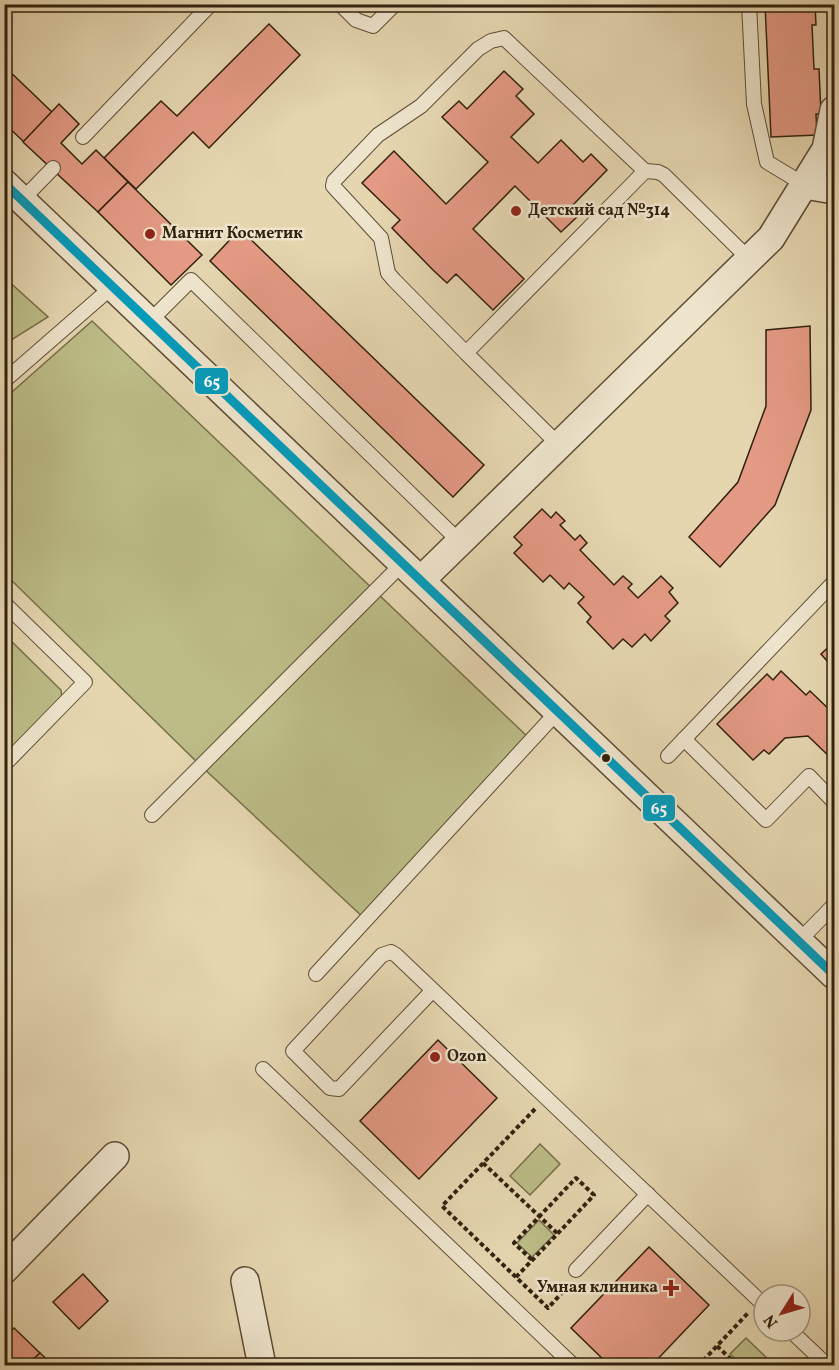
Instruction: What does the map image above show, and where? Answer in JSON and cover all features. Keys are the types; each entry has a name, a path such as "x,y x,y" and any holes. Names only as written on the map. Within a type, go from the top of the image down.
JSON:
{"street":[{"path":"413,571 460,542 771,238 826,149 834,110"},
{"path":"805,185 834,190"},
{"path":"13,192 559,710 834,975"},
{"path":"4,1270 115,1156"},
{"path":"245,1281 262,1365"}],"lane":[{"path":"83,137 211,4"},
{"path":"340,4 356,20 374,26 395,4"},
{"path":"749,4 754,104 767,162 805,185"},
{"path":"559,445 394,280 388,273 381,238 333,186 334,181 378,135 421,105 484,45 504,38 645,171 664,175 749,259"},
{"path":"13,192 53,168"},
{"path":"466,353 645,171"},
{"path":"149,322 191,280 460,542"},
{"path":"4,381 112,287"},
{"path":"152,815 413,571"},
{"path":"668,756 834,582"},
{"path":"4,603 85,682 4,765"},
{"path":"316,974 559,710"},
{"path":"684,739 766,820 809,776 834,802"},
{"path":"799,941 834,905"},
{"path":"433,990 339,1089 330,1088 293,1051 386,953 396,955 433,990 545,1097 648,1194 752,1293"},
{"path":"263,1069 574,1365"},
{"path":"576,1270 648,1194"},
{"path":"804,1343 828,1365"}],"path":[{"path":"545,1097 442,1206 548,1308 572,1282 576,1270"},
{"path":"483,1163 558,1234"},
{"path":"516,1277 594,1195 576,1178 514,1243 532,1260"},
{"path":"698,1365 752,1313"},
{"path":"717,1346 738,1365"}],"green space":[{"path":"5,278 48,317 5,344"},
{"path":"92,321 530,739 366,920 201,766 5,574 4,399"},
{"path":"5,635 61,690 62,698 5,759"},
{"path":"540,1144 560,1164 530,1195 510,1176"},
{"path":"539,1220 554,1235 532,1257 517,1243"},
{"path":"746,1338 769,1360 763,1365 742,1365 730,1354"}],"building":[{"path":"765,4 815,4 816,25 812,25 814,69 819,69 821,114 816,114 817,135 771,137"},
{"path":"269,24 300,55 209,148 193,132 136,189 104,158 161,101 177,116"},
{"path":"4,66 52,112 24,142 4,123"},
{"path":"504,71 523,89 516,96 534,114 511,137 538,163 561,140 583,162 591,154 607,170 570,208 578,216 561,232 515,186 473,229 524,279 493,310 456,274 447,283 433,270 392,228 400,220 362,183 394,151 446,204 488,162 442,117 459,101 467,109"},
{"path":"59,104 79,124 61,143 82,164 96,150 128,182 98,212 23,142"},
{"name":"Магнит Косметик","path":"128,182 202,255 171,285 98,212"},
{"path":"240,229 484,465 453,497 210,261"},
{"path":"810,326 811,410 775,505 720,567 689,537 738,482 766,406 766,330"},
{"path":"542,509 551,518 556,512 565,521 560,525 575,540 580,535 587,543 580,550 614,585 623,576 632,584 628,588 638,598 661,576 673,588 669,592 678,603 665,616 670,621 651,641 645,634 632,647 623,639 613,649 587,622 591,617 578,603 584,597 569,583 564,589 550,575 543,582 514,553 522,545 514,537"},
{"path":"834,642 834,669 821,654"},
{"path":"781,671 806,695 810,691 834,714 834,761 808,736 785,738 769,754 764,750 753,760 717,724 767,674 773,680"},
{"path":"438,1040 497,1098 419,1179 360,1121"},
{"path":"649,1247 709,1305 651,1366 610,1366 571,1328"},
{"path":"83,1274 108,1301 79,1329 53,1302"},
{"path":"14,1328 40,1353 27,1366 4,1366 4,1338"},
{"path":"40,1353 54,1366 31,1366 29,1363"}],"transit line":[{"name":"65","path":"4,183 834,975"}],"place":[{"name":"Детский сад №314","path":"516,211"},
{"name":"Магнит Косметик","path":"150,234"},
{"name":"Ozon","path":"435,1057"},
{"name":"Умная клиника","path":"671,1288"}]}
